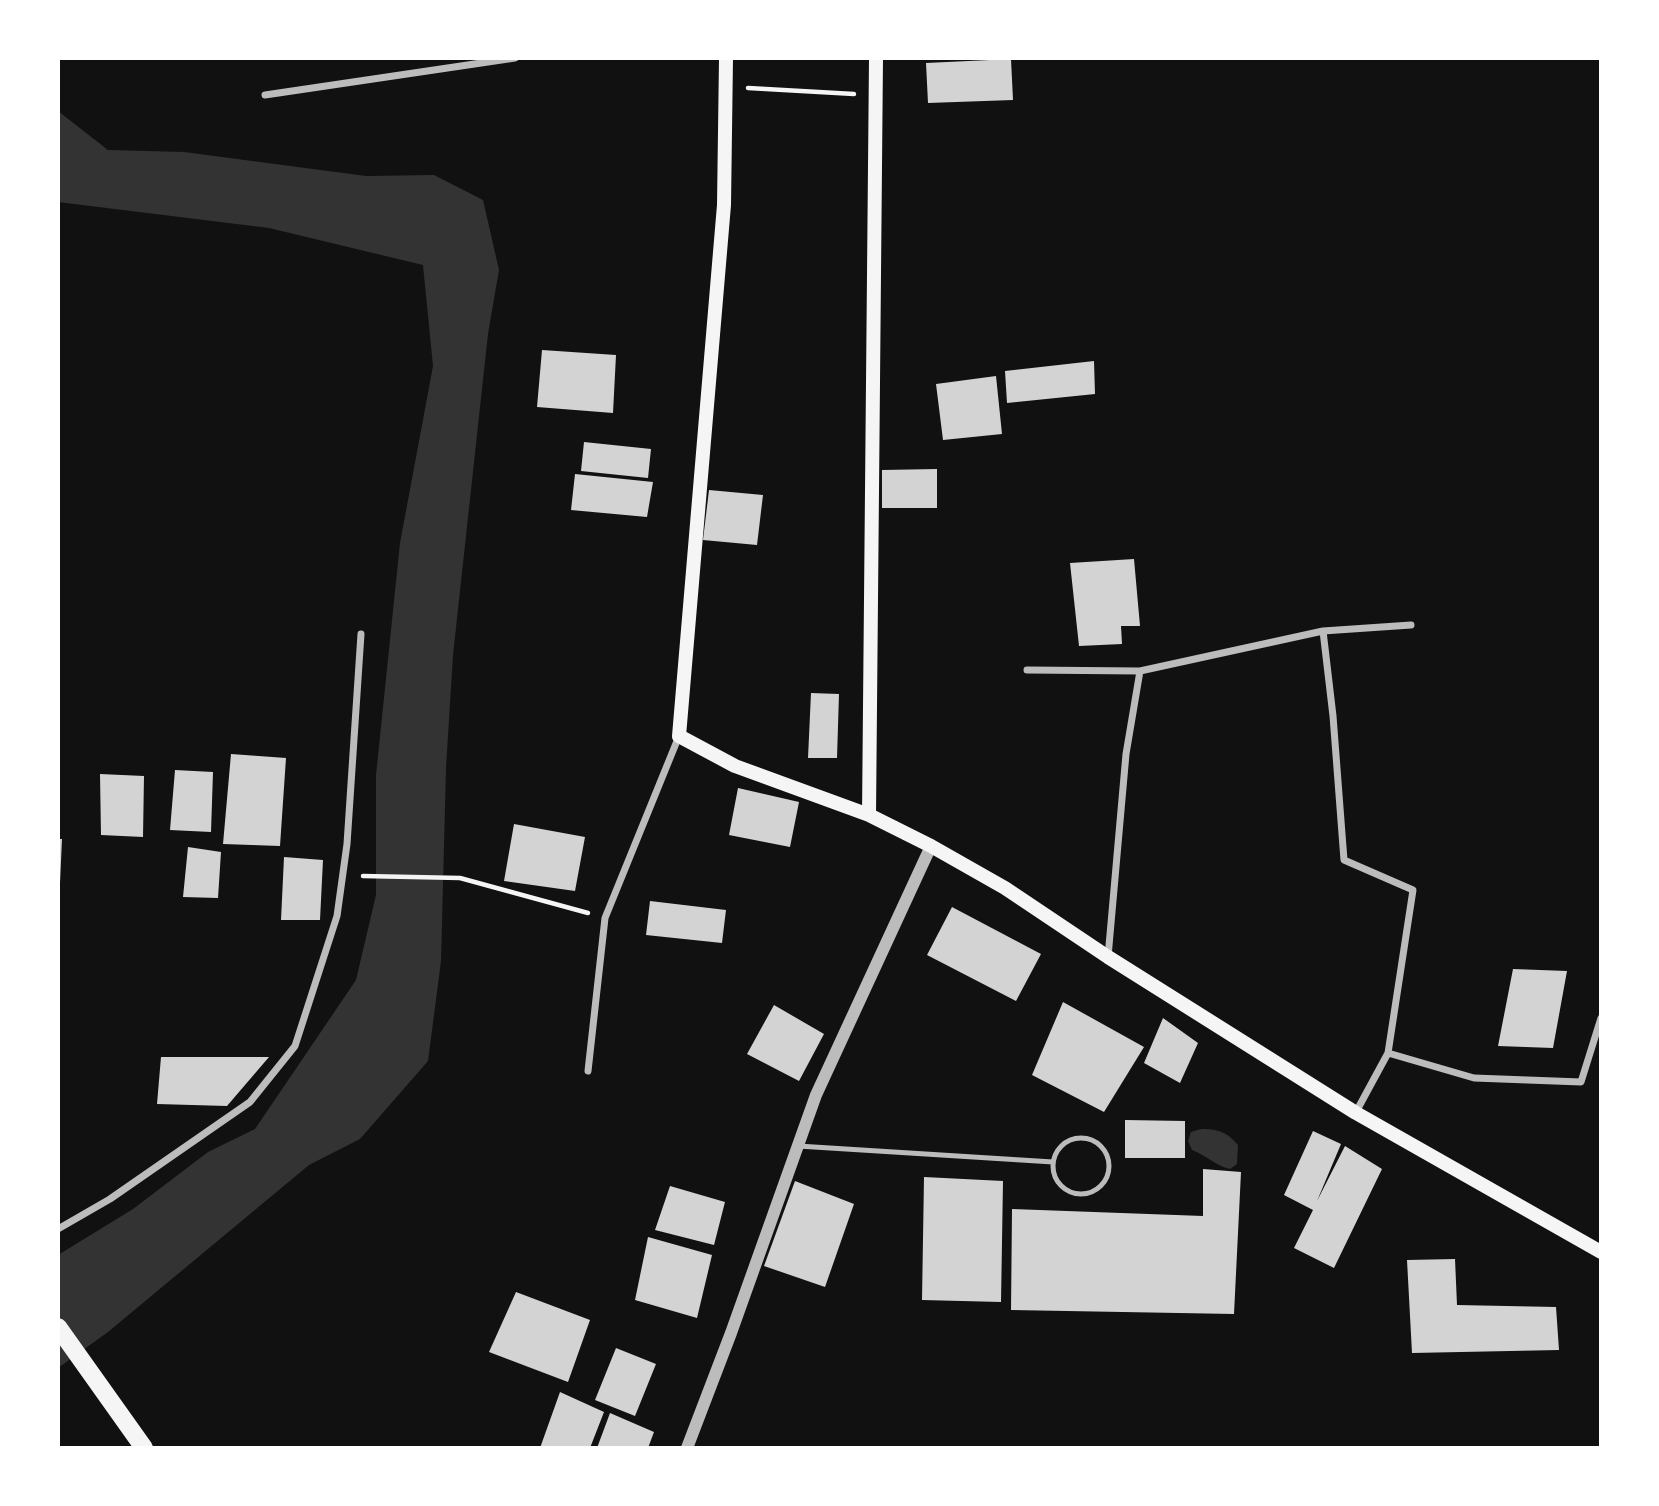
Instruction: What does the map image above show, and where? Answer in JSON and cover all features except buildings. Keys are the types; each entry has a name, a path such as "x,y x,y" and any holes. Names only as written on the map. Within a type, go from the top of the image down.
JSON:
{"main road":[{"path":"726,58 724,205 679,736 735,766 869,816 931,846 1005,888 1108,957 1356,1113 1601,1252"},
{"path":"869,816 876,58"},
{"path":"58,1326 144,1448"}],"street":[{"path":"265,95 515,58"},
{"path":"1027,670 1140,671 1323,631 1411,625"},
{"path":"1323,631 1333,716 1344,860 1413,890 1388,1054 1356,1113"},
{"path":"58,1230 110,1199 250,1102 295,1046 337,916 347,844 361,634"},
{"path":"1108,957 1126,754 1140,671"},
{"path":"588,1071 605,918 679,736"},
{"path":"687,1448 732,1333 816,1095 931,846"},
{"path":"1388,1054 1474,1078 1581,1082 1601,1018"}],"lane":[{"path":"1087,1139 1103,1147 1110,1164 1109,1174 1098,1190 1090,1194 1071,1193 1056,1181 1053,1162 1062,1146 1069,1140 1087,1139"},
{"path":"798,1146 1053,1162"}],"path":[{"path":"725,87 876,95"},
{"path":"368,876 460,878 605,918"}],"shaded area":[{"path":"58,111 108,150 184,152 366,176 434,175 483,200 499,270 488,334 453,655 446,768 441,961 428,1061 360,1139 309,1165 108,1332 58,1368 58,1255 133,1209 208,1152 255,1129 356,980 376,895 376,775 400,543 433,366 423,265 269,228 58,202"},
{"path":"1201,1129 1222,1132 1230,1137 1238,1145 1237,1164 1230,1169 1225,1168 1192,1150 1188,1141 1191,1132"}]}
